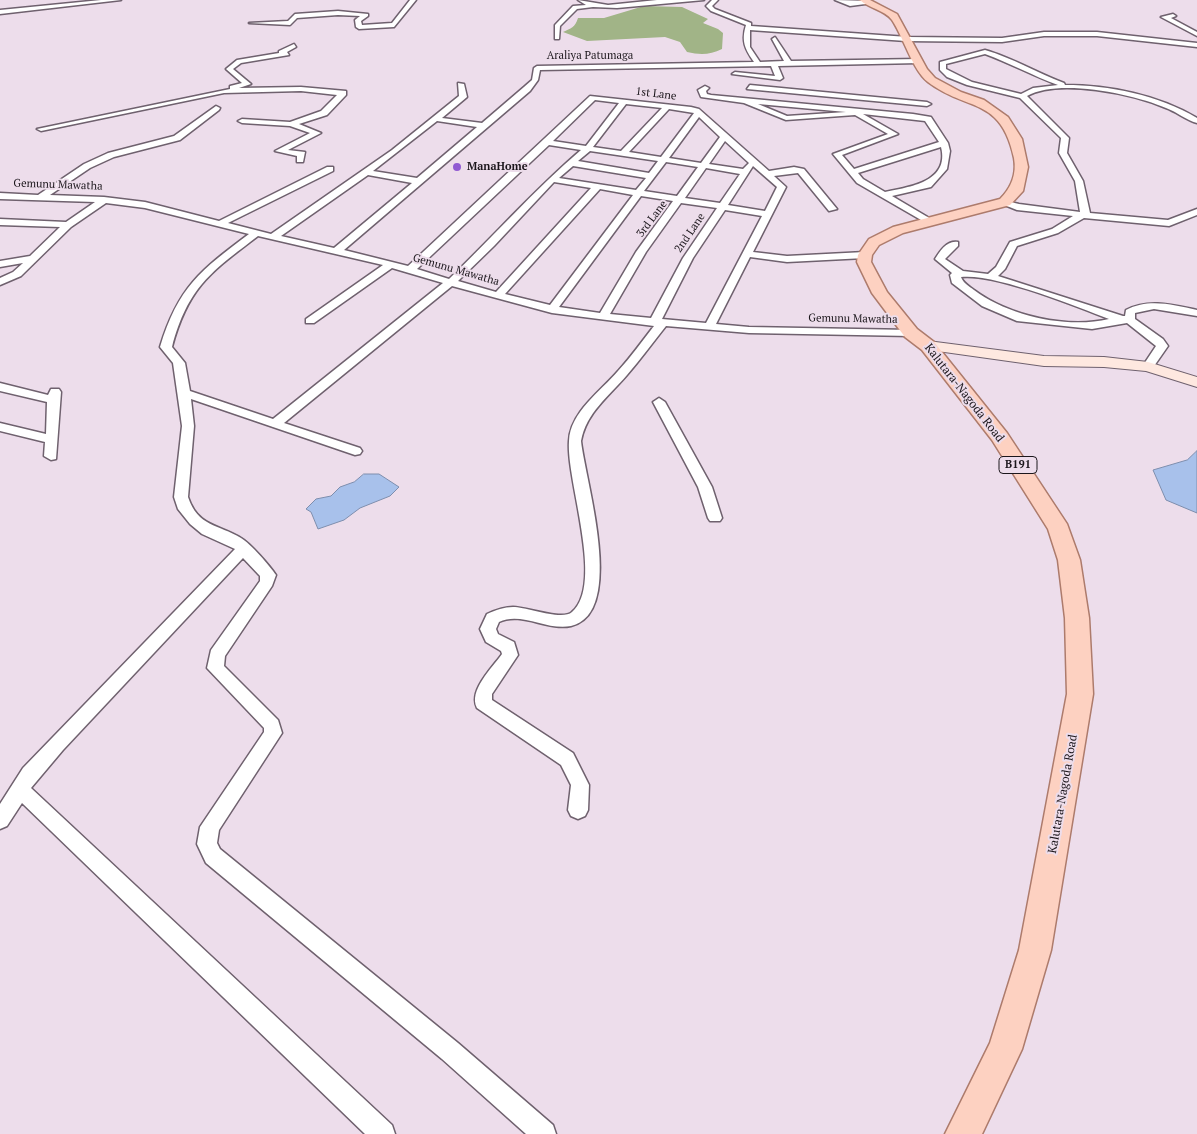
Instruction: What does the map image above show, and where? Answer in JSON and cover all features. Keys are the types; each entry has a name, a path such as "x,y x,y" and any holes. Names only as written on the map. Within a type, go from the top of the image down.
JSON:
{"main road":[{"path":"865,255 874,242 898,230 1004,202 1016,190 1022,167 1016,139 1004,118 980,102 956,94 931,80 922,70 894,16 867,2"},
{"name":"Kalutara-Nagoda Road","path":"865,255 864,262 880,293 911,333 928,346 1000,437 1059,529 1069,560 1077,618 1080,694 1035,950 1005,1049 963,1134"}],"street":[{"path":"0,12 118,0"},
{"path":"252,23 290,23 295,16 338,13 366,15 358,20 359,27 394,25 413,0"},
{"path":"581,0 591,6"},
{"path":"557,38 557,26 575,8 591,6 612,8 652,2 701,0"},
{"path":"715,0 709,6 713,10 749,24 746,35 747,47 759,65"},
{"path":"838,0 850,4 867,2"},
{"path":"1173,16 1164,17 1197,34"},
{"path":"749,28 905,39 1008,40 1044,34 1067,33 1138,38 1197,45"},
{"path":"1138,38 1141,47"},
{"path":"775,39 790,64"},
{"path":"41,129 224,91 247,84 229,69 239,62 287,54 281,52 294,46"},
{"path":"1073,87 1031,74 1014,62 992,54 978,53 942,63 943,70 955,78 980,87 1022,96 1065,138 1062,151 1064,159 1079,180 1085,213"},
{"name":"Araliya Patumaga","path":"334,252 484,126 535,80 537,68 919,61"},
{"path":"732,74 780,78 774,65"},
{"path":"273,238 366,172 463,97 460,84"},
{"path":"750,87 927,104"},
{"path":"1022,96 1035,89 1073,87 1100,89 1149,100 1180,110 1197,121"},
{"path":"705,88 702,90 704,95 710,97 924,118 944,143 945,162 943,169 934,180 924,187 884,195"},
{"path":"224,91 301,89 343,92 324,113 291,124"},
{"path":"823,108 825,102 836,99 834,95"},
{"name":"1st Lane","path":"410,270 462,224 594,98 691,109 725,136 782,187 709,327"},
{"path":"274,424 451,282 491,244 552,179 587,149 625,101"},
{"path":"748,101 748,103 786,118 857,112 894,134 837,154 860,181 930,222"},
{"path":"622,154 668,106"},
{"path":"41,197 87,166 111,155 177,138 216,108"},
{"path":"552,310 698,113"},
{"path":"436,119 484,126"},
{"path":"242,121 291,124 317,134 279,151 302,154 300,160"},
{"name":"3rd Lane","path":"602,318 641,252 725,136"},
{"path":"546,142 746,172"},
{"path":"853,172 944,143"},
{"name":"2nd Lane","path":"578,810 580,785 567,759 483,703 484,693 510,654 508,647 492,638 488,629 493,618 507,613 570,621 580,616 587,605 594,569 575,440 584,418 593,405 622,374 658,323 688,258 752,161"},
{"path":"572,163 651,176"},
{"path":"219,224 330,169"},
{"path":"767,174 794,170 800,171 832,209"},
{"path":"366,172 418,181"},
{"path":"552,179 769,214"},
{"path":"498,296 597,187"},
{"name":"Gemunu Mawatha","path":"0,196 104,200 145,205 273,238 391,264 552,310 602,318 709,327 911,333"},
{"path":"0,282 17,274 68,225 104,200"},
{"path":"1004,202 1017,206 1058,212 1085,213 1151,223 1169,223 1197,212"},
{"path":"990,278 1000,268 1013,244 1055,231 1085,213"},
{"path":"0,222 68,225"},
{"path":"3,232 18,222"},
{"path":"256,233 224,258 192,288 175,317 166,347 179,363 188,426 181,497 185,509 195,521 207,530 237,542 268,575 267,582 217,656 215,668 272,725 273,733 210,827 207,844 213,856 450,1052 544,1134"},
{"path":"955,244 945,251 940,259 959,273 990,278 1126,320 1159,341 1162,346 1148,367"},
{"path":"748,254 787,259 865,255"},
{"path":"0,264 35,258"},
{"path":"310,321 391,264"},
{"path":"959,273 955,275 956,281 986,304 1021,319 1092,326 1126,320"},
{"path":"1126,320 1130,312 1136,308 1153,307 1197,313"},
{"path":"928,346 1044,360 1104,362 1148,367 1197,382"},
{"path":"0,387 54,395 52,456"},
{"path":"184,393 354,451"},
{"path":"659,402 705,487 714,518"},
{"path":"0,427 52,440"},
{"path":"0,820 9,803 21,790 30,774 88,710 244,549"},
{"path":"21,790 383,1134"}],"green space":[{"path":"644,6 682,7 708,19 703,23 723,33 722,49 705,54 696,54 687,52 680,42 665,37 587,41 563,32 574,26 578,18 604,18"}],"water":[{"path":"1197,451 1197,513 1166,500 1153,470 1187,460"},
{"path":"364,474 379,474 399,487 390,496 360,508 344,520 318,529 311,512 306,509 316,499 331,496 340,487 354,482"}],"place":[{"name":"ManaHome","path":"457,167"}]}
